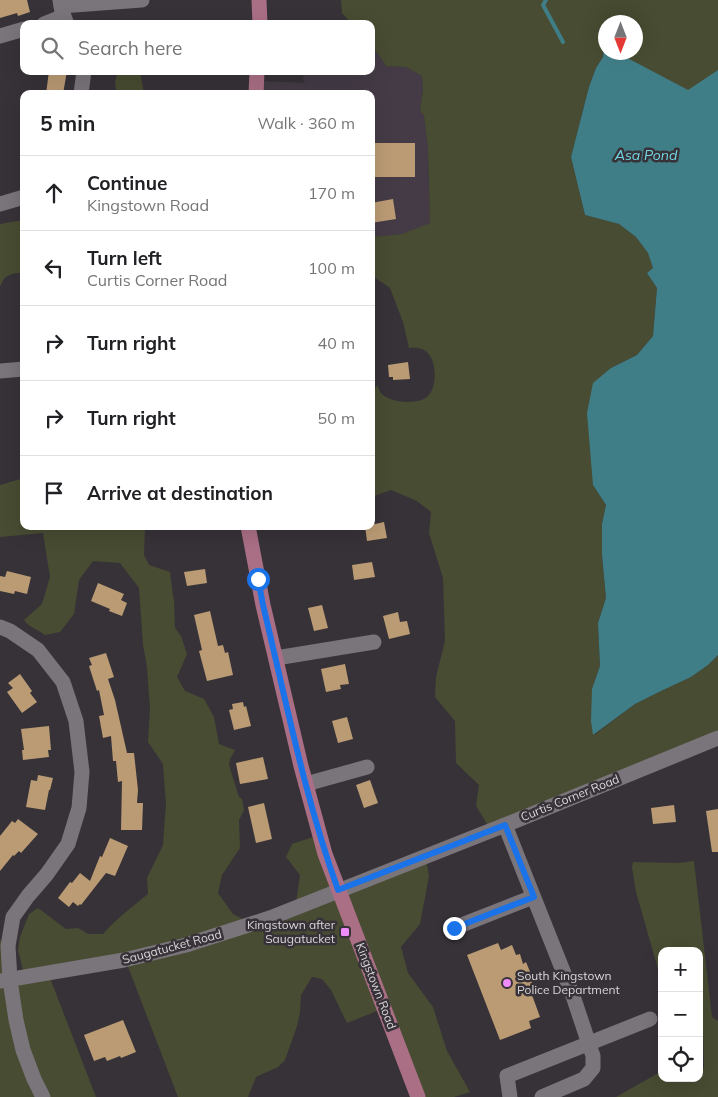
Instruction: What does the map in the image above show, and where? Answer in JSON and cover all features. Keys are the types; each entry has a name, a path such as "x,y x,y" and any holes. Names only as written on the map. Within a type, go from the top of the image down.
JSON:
{"main road":[{"path":"259,0 260,20"},
{"path":"256,90 257,75"},
{"name":"Kingstown Road","path":"249,530 263,605 306,784 325,854 418,1097"}],"street":[{"path":"50,20 63,12 142,0"},
{"path":"0,36 20,30"},
{"path":"82,90 83,75"},
{"path":"0,204 20,198"},
{"path":"0,371 20,369"},
{"path":"0,627 10,631 38,650 63,682 76,721 82,772 79,808 68,844 13,917 8,946 5,980 23,1050 43,1097"},
{"path":"276,658 374,642"},
{"name":"Curtis Corner Road","path":"338,890 505,825 718,738"},
{"path":"306,784 367,767"},
{"path":"505,825 573,996 594,1056 593,1068 584,1079 542,1097"},
{"name":"Saugatucket Road","path":"5,980 124,960 186,945 270,918 338,890"},
{"path":"454,928 534,897"},
{"path":"510,1097 507,1076 650,1019"}],"shaded area":[{"path":"375,50 386,66 406,67 422,76 423,90 420,110 424,116 428,147 430,224 402,234 375,237 375,90 255,90 256,81 305,83 304,75 375,75"}],"green space":[{"path":"341,0 718,0 718,70 688,91 631,60 643,60 643,15 598,15 598,60 601,60 589,87 571,157 585,215 619,224 636,237 648,253 653,268 647,273 657,288 653,336 637,355 611,368 593,485 606,505 602,524 602,555 606,598 598,623 600,666 592,689 594,735 635,704 691,677 718,655 718,743 490,829 476,806 479,785 456,763 455,721 435,697 436,677 445,641 443,578 429,533 431,512 417,501 391,490 375,496 375,390 377,385 382,394 387,398 412,402 428,396 435,379 434,365 428,354 420,348 409,348 403,322 390,288 375,278 375,237 402,234 430,223 428,147 424,116 420,110 423,90 422,76 406,67 386,66 375,50 375,20 348,20 342,13"},
{"path":"117,75 141,75 143,90 116,90 115,82"},
{"path":"20,221 20,273 6,277 0,287 0,224"},
{"path":"20,479 20,530 145,530 144,555 149,565 170,572 174,599 175,628 181,636 187,654 177,677 185,691 204,699 214,717 219,744 235,750 229,765 239,797 242,799 244,810 239,820 240,848 222,875 218,893 233,914 254,925 295,910 300,875 286,857 292,844 316,836 336,887 426,859 429,876 420,924 401,947 408,973 433,1007 447,1051 470,1092 454,1097 418,1097 382,1009 347,1023 331,990 322,979 312,977 301,995 297,1026 285,1060 278,1067 256,1077 248,1097 178,1097 127,964 50,978 96,1097 0,1097 0,940 5,941 5,982 25,978 18,950 20,937 29,914 38,908 66,929 78,928 88,934 103,934 148,894 147,878 163,845 166,804 163,764 148,742 150,708 139,588 120,563 93,561 79,580 74,614 60,632 45,635 31,627 24,620 42,604 50,577 43,533 0,537 0,485"},
{"path":"694,861 712,1017 718,1021 718,1097 616,1097 658,1073 658,1082 703,1082 703,947 658,947 658,969 636,892 632,867 633,862 678,863"}],"water":[{"name":"Asa Pond","path":"601,60 631,60 688,90 718,70 718,655 691,677 635,704 593,735 591,721 592,689 600,666 598,623 606,598 602,555 602,524 606,505 593,485 587,413 593,383 611,368 637,355 653,336 657,288 647,273 653,268 648,253 636,237 619,224 585,215 571,157 589,87"}],"building":[{"path":"0,0 27,0 30,12 18,16 17,13 0,18"},
{"path":"48,75 66,75 64,90 47,90"},
{"path":"375,143 415,143 415,177 375,177"},
{"path":"393,199 396,219 375,222 375,202"},
{"path":"408,362 410,379 393,380 393,377 389,377 388,365"},
{"path":"384,522 387,538 367,541 366,530 375,530 375,524"},
{"path":"372,562 375,577 354,580 352,565"},
{"path":"205,569 207,583 187,586 184,572"},
{"path":"7,571 31,577 27,594 15,591 14,594 0,591 0,576 5,577"},
{"path":"98,583 124,594 121,600 127,603 122,616 91,601"},
{"path":"322,605 328,628 314,631 308,608"},
{"path":"210,611 218,646 223,645 225,653 228,652 233,675 207,681 199,651 202,650 194,615"},
{"path":"398,612 400,622 407,621 410,634 389,639 383,616"},
{"path":"106,653 114,677 108,679 115,700 127,753 134,753 138,790 137,803 143,803 142,830 121,830 122,781 118,782 116,761 113,761 111,736 103,738 99,716 104,715 99,690 97,691 89,666 92,665 89,658"},
{"path":"345,664 349,684 340,685 341,689 326,692 321,669"},
{"path":"20,674 37,702 22,713 7,692 13,688 8,683"},
{"path":"243,702 244,707 246,706 251,726 234,730 229,710 233,709 232,704"},
{"path":"347,717 353,739 338,743 332,721"},
{"path":"49,726 51,750 48,750 49,757 23,760 22,750 24,750 21,729"},
{"path":"263,757 268,779 240,784 236,763"},
{"path":"38,775 53,778 45,810 26,807 31,780 37,781"},
{"path":"370,780 378,803 364,808 356,785"},
{"path":"264,803 272,839 256,843 248,807"},
{"path":"674,805 676,822 653,824 651,808"},
{"path":"718,809 718,852 712,852 706,811"},
{"path":"18,819 38,834 21,853 19,851 13,855 0,871 0,836 12,821 15,823"},
{"path":"110,838 128,846 115,876 106,873 81,905 78,906 73,902 69,907 58,898 70,882 72,883 80,873 90,881"},
{"path":"498,943 501,950 512,945 516,955 520,954 523,964 526,962 533,979 531,980 536,993 532,995 540,1017 529,1021 531,1028 500,1040 467,955"},
{"path":"123,1020 136,1052 107,1061 105,1057 94,1061 84,1035"}],"waterway":[{"path":"546,0 543,5 563,42"}],"place":[{"name":"Kingstown after Saugatucket","path":"345,932"},
{"name":"South Kingstown Police Department","path":"507,983"}],"route":[{"path":"258,579 301,766 325,854 338,890 505,825 534,897 454,928"}]}
